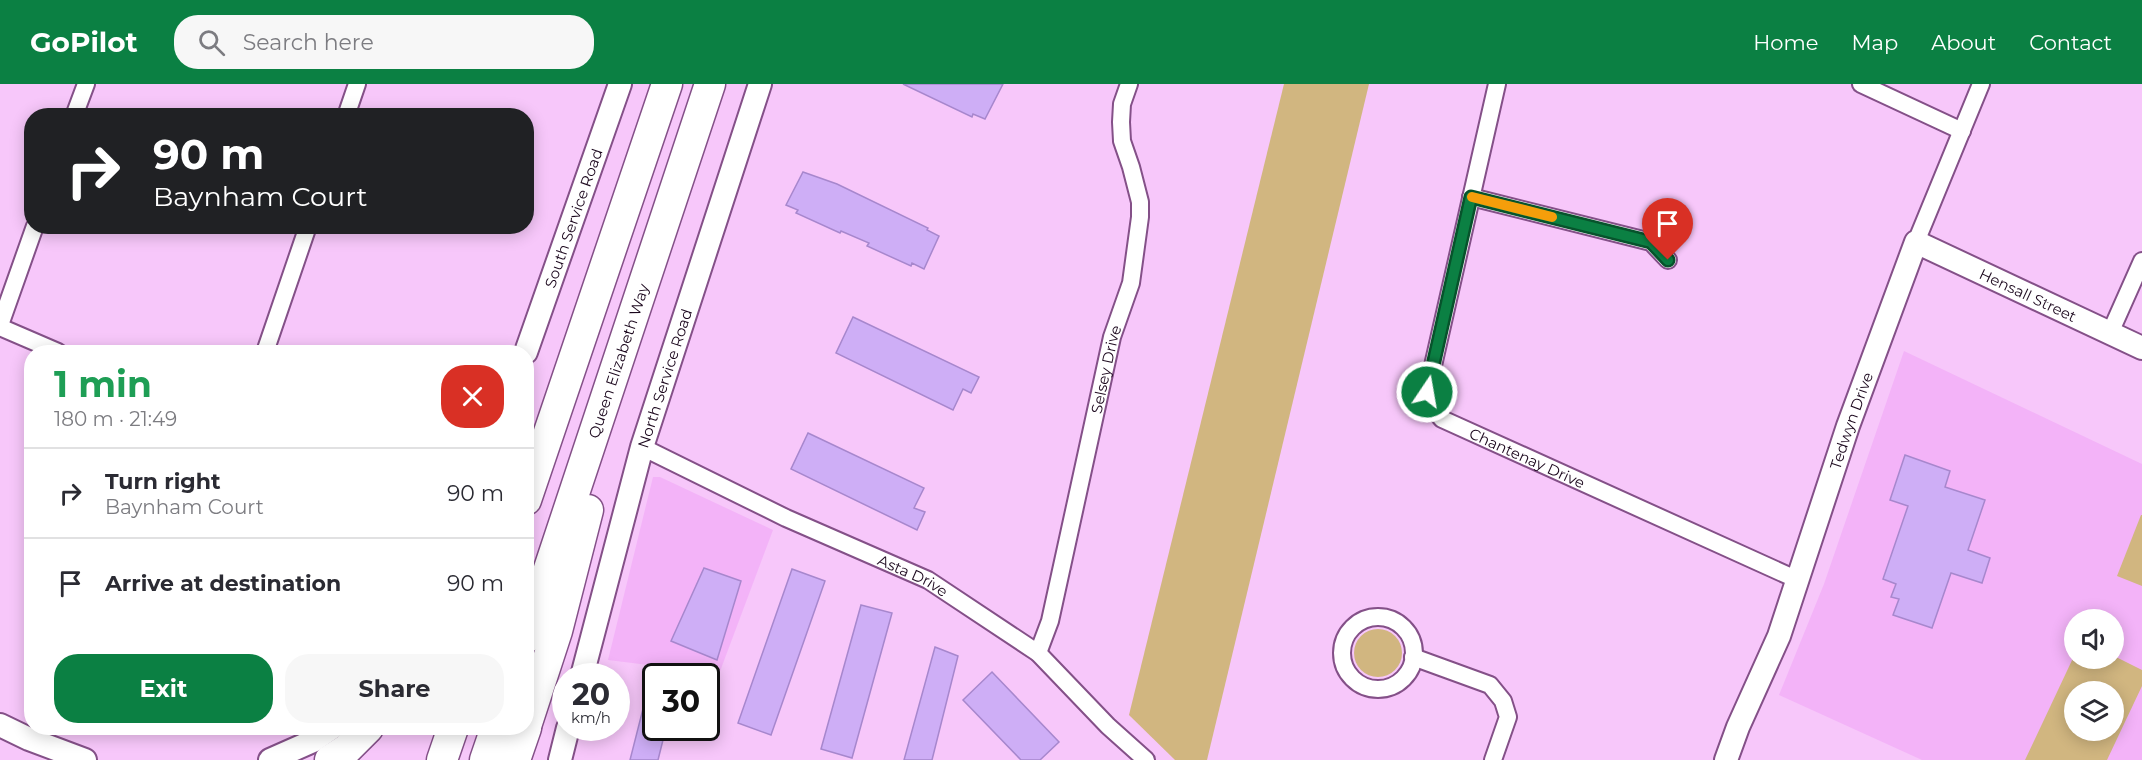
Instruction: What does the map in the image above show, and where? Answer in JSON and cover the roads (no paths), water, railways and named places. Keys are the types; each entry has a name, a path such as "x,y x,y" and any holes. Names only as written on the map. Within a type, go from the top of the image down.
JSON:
{"highway":[{"path":"534,477 667,84"},
{"name":"Queen Elizabeth Way","path":"534,614 710,84"},
{"path":"534,703 558,631 614,418 642,289"},
{"path":"330,760 347,749 361,735"},
{"path":"442,760 451,735"},
{"path":"485,760 494,735"},
{"path":"515,760 523,735"}],"street":[{"path":"77,108 86,84"},
{"path":"349,108 357,84"},
{"name":"South Service Road","path":"528,345 620,84"},
{"name":"North Service Road","path":"585,663 642,447 760,84"},
{"name":"Selsey Drive","path":"1038,653 1050,621 1112,337 1131,283 1140,202 1122,141 1120,122 1122,104 1129,84"},
{"name":"Chantenay Drive","path":"1497,84 1427,392 1432,407 1442,419 1798,580"},
{"path":"1861,84 1962,131"},
{"name":"Tedwyn Drive","path":"1726,760 1738,727 1779,636 1848,426 1916,242 1981,84"},
{"path":"1471,197 1651,242 1668,260"},
{"path":"32,234 0,326 42,345"},
{"path":"267,345 305,234"},
{"name":"Hensall Street","path":"1916,242 2142,348"},
{"path":"2110,333 2142,261"},
{"name":"Asta Drive","path":"642,447 786,518 928,580 1038,653 1108,726 1146,760"},
{"path":"1382,618 1399,624 1408,633 1413,645 1413,657 1404,677 1395,684 1373,689 1362,686 1346,670 1342,660 1342,648 1346,636 1353,627 1364,620 1382,618"},
{"path":"1413,657 1490,685 1503,701 1508,717 1493,760"},
{"path":"0,725 29,739 85,760"},
{"path":"270,760 321,735"},
{"path":"560,760 565,741"}]}
